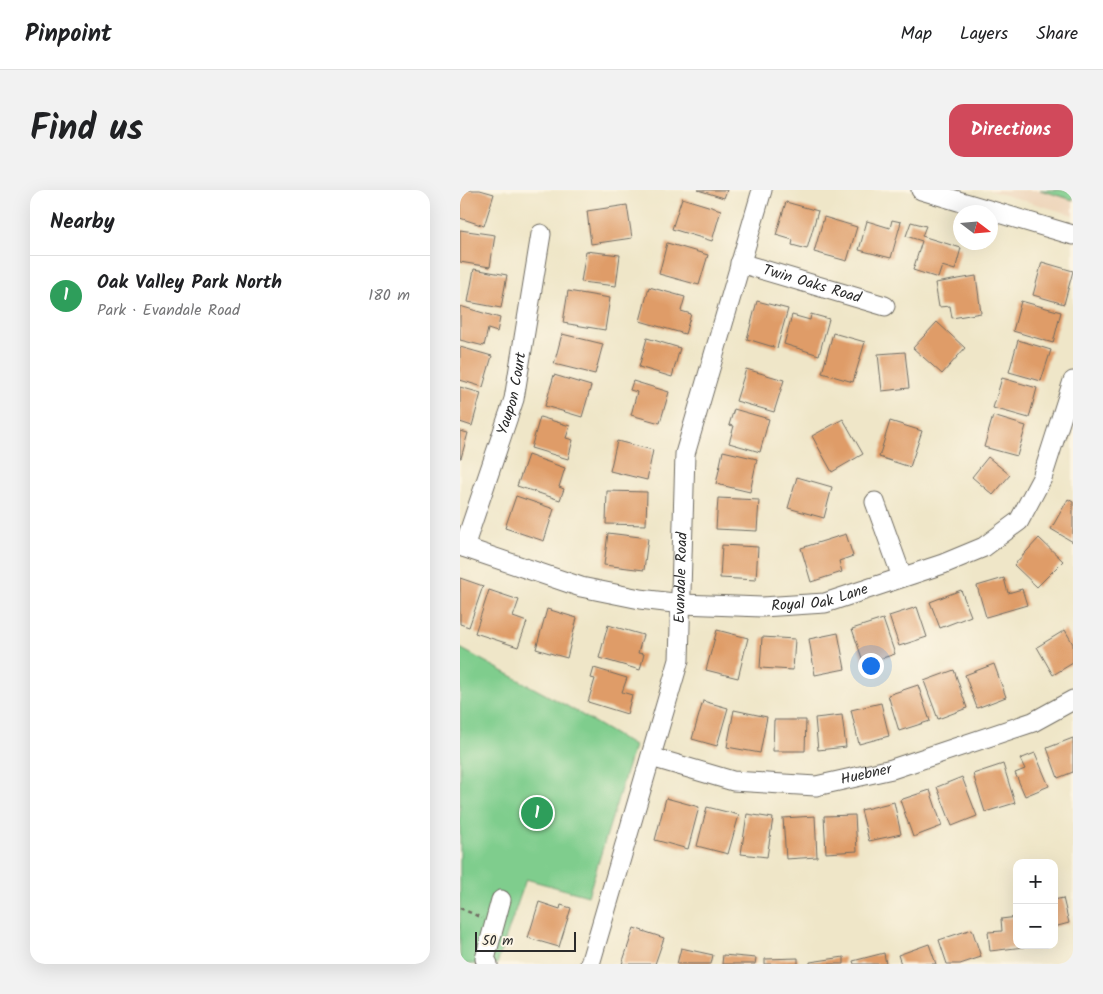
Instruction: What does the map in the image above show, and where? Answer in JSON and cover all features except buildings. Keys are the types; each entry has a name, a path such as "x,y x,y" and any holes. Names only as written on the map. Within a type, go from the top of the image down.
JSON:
{"street":[{"name":"Evandale Road","path":"590,964 679,660 685,454 762,190"},
{"path":"921,190 1073,235"},
{"name":"Yaupon Court","path":"462,547 514,400 541,234"},
{"name":"Twin Oaks Road","path":"740,263 885,306"},
{"name":"Royal Oak Lane","path":"462,547 581,587 640,599 682,604 762,607 825,603 943,564 984,547 1019,521 1042,478 1073,381"},
{"path":"875,502 902,577"},
{"name":"Huebner","path":"651,757 733,781 816,786 901,766 1033,722 1073,700"},
{"path":"488,964 485,959 501,900"}],"path":[{"path":"460,908 495,923"}],"shaded area":[{"path":"988,190 1073,190 1073,215"}],"green space":[{"path":"1040,190 1073,190 1073,200"},
{"path":"460,648 567,706 634,746 588,896 526,879 497,964 460,964"}],"place":[{"name":"Oak Valley Park North","path":"537,813"}]}
